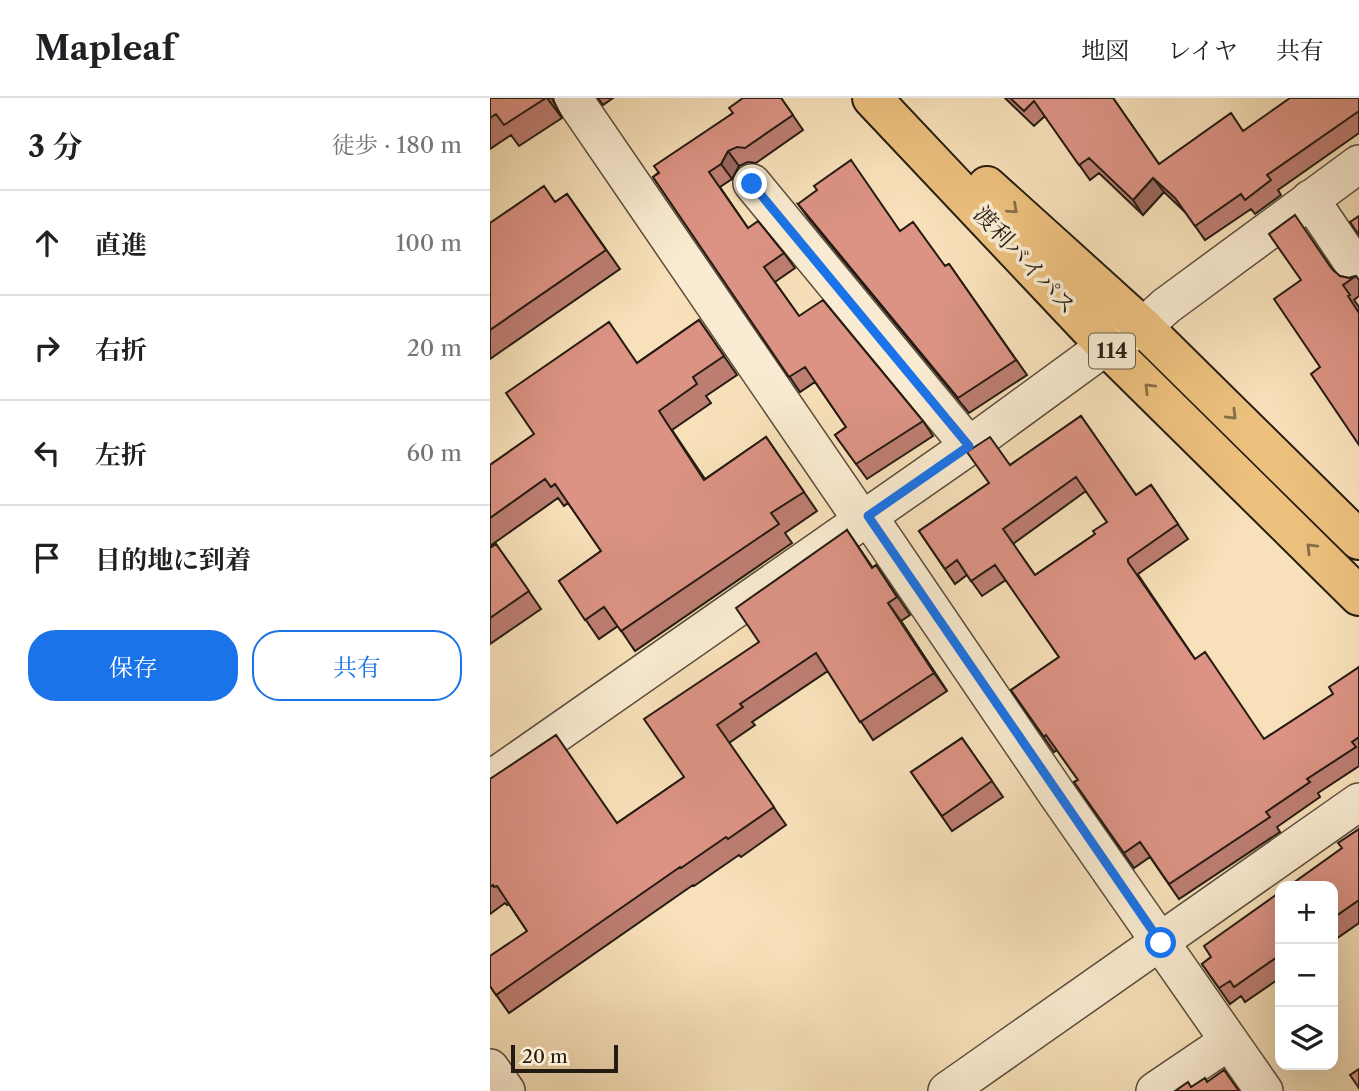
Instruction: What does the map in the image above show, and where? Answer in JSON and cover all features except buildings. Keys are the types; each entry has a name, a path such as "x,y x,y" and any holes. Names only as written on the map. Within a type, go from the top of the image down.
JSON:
{"highway":[{"name":"渡利バイパス","path":"872,98 1106,346 1359,596"},
{"name":"渡利バイパス","path":"889,98 1143,327 1359,540"}],"street":[{"path":"573,98 1264,1091"},
{"path":"490,780 969,446 1106,346 1143,327 1166,306 1359,164"},
{"path":"752,184 969,446"},
{"path":"1310,199 1359,272"},
{"path":"947,1091 1359,802"},
{"path":"1155,1091 1229,1041"},
{"path":"490,1068 506,1091"}],"route":[{"path":"752,184 969,446 868,516 1161,943"}]}
